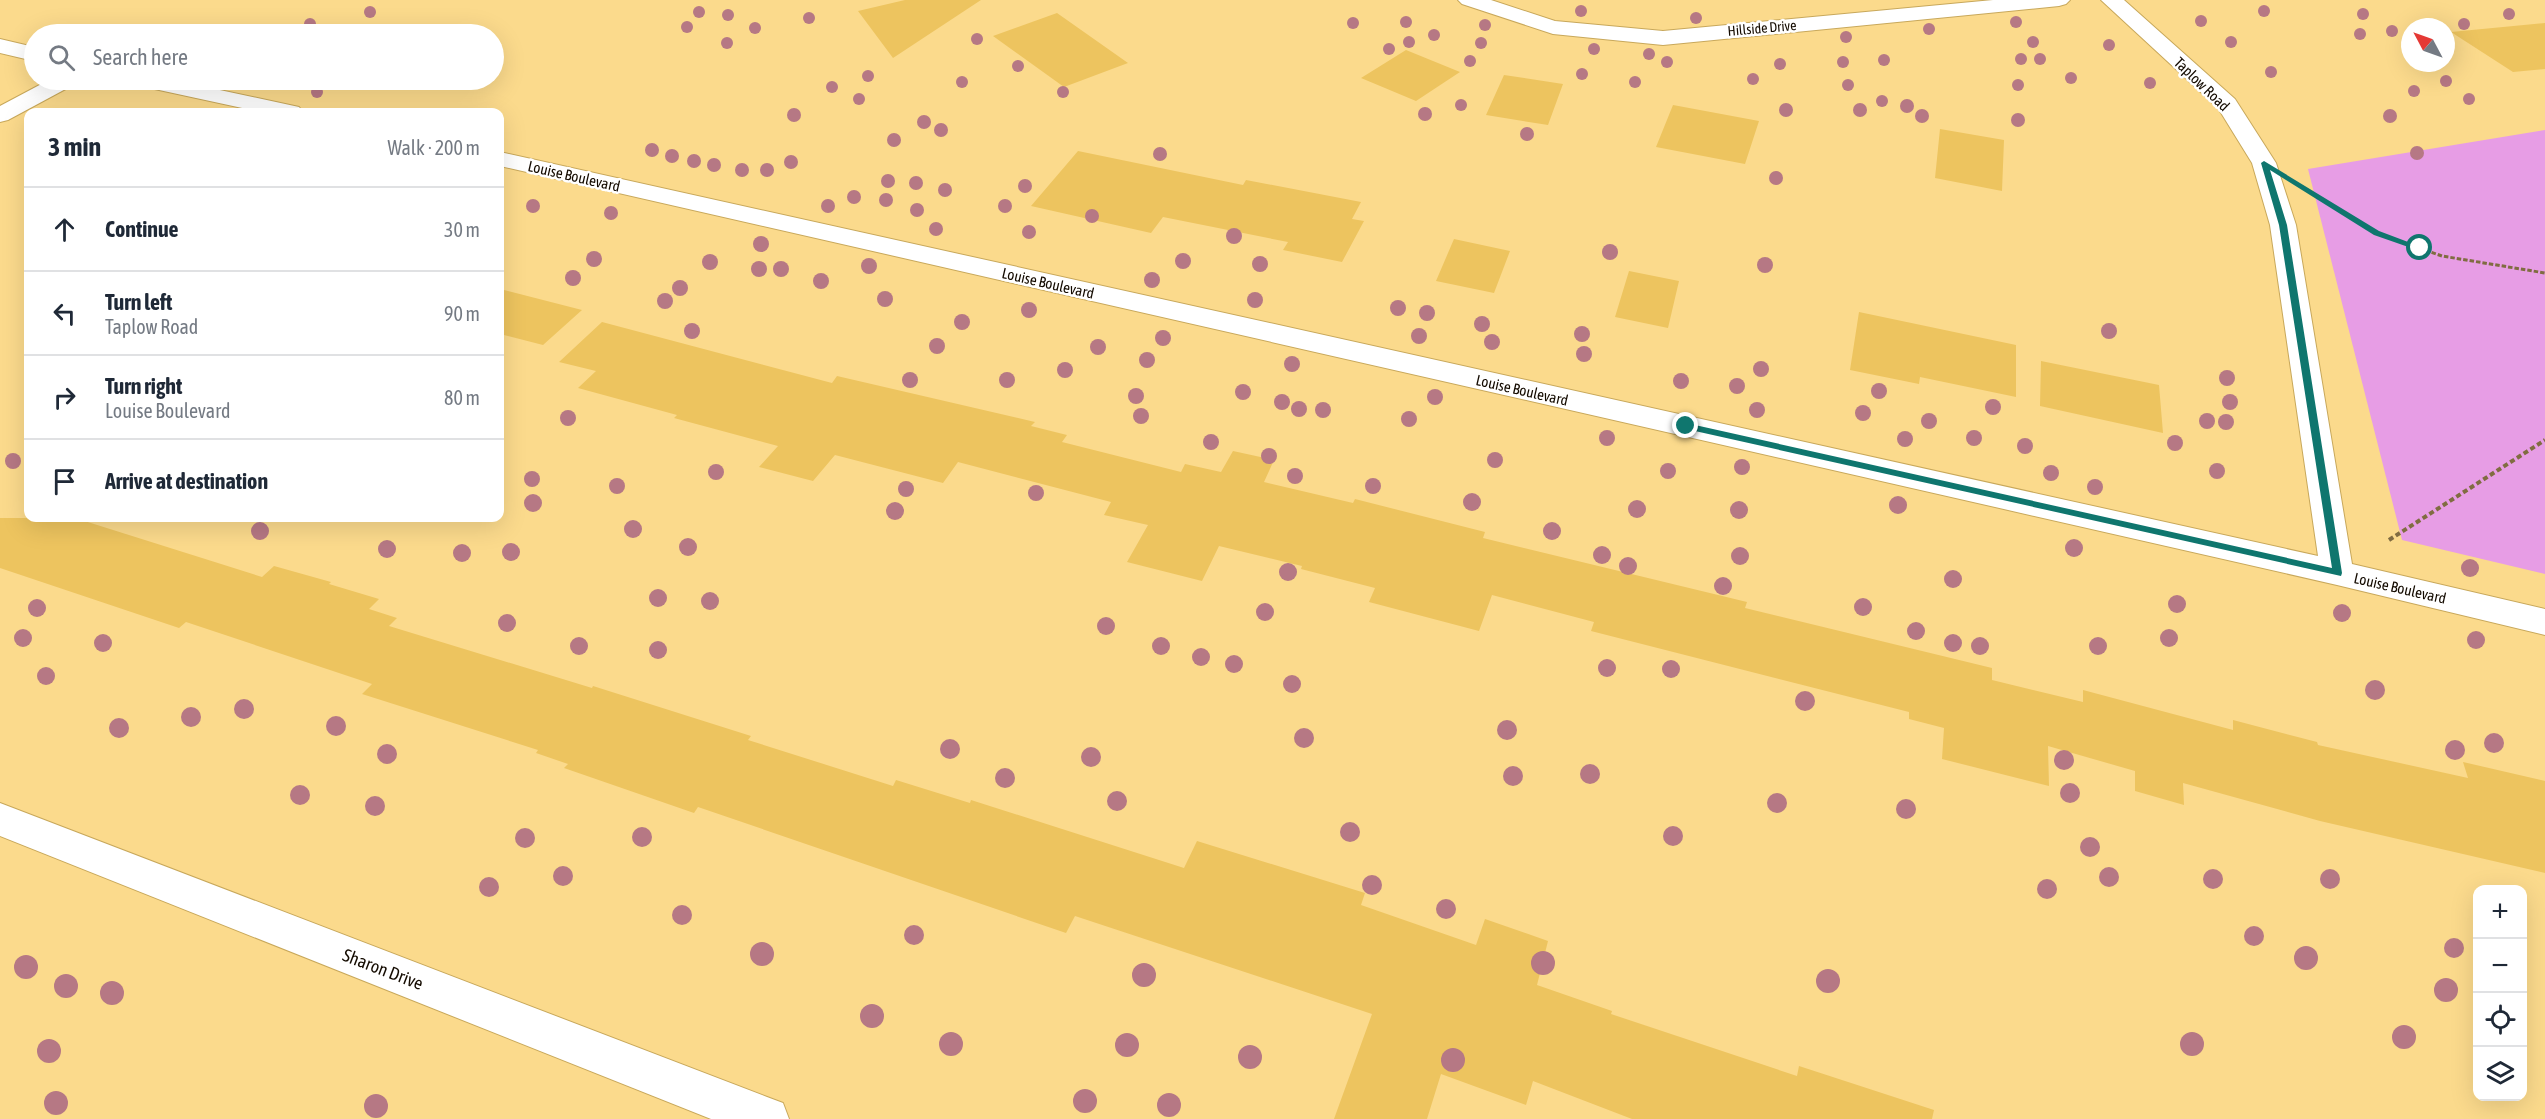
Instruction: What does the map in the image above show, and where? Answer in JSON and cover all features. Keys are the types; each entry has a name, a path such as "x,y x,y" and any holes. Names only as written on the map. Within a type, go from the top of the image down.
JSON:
{"street":[{"name":"Hillside Drive","path":"1469,0 1553,27 1663,38 2059,0"},
{"name":"Taplow Road","path":"2112,0 2227,104 2264,163 2283,225 2337,573"},
{"path":"0,46 24,52"},
{"path":"0,115 46,90"},
{"path":"190,90 273,108"},
{"name":"Louise Boulevard","path":"504,160 2337,573 2545,622"},
{"name":"Sharon Drive","path":"0,819 767,1119"}],"path":[{"path":"2264,163 2376,233 2442,256 2545,273"},
{"path":"2337,573 2545,440"}],"shaded area":[{"path":"2545,130 2545,574 2402,540 2308,169"}],"building":[{"path":"905,0 981,0 893,58 858,11"},
{"path":"1057,13 1128,63 1064,87 993,36"},
{"path":"2545,23 2545,69 2513,72 2455,35 2455,32"},
{"path":"1406,50 1460,72 1416,101 1361,78"},
{"path":"1504,75 1563,84 1548,125 1486,115"},
{"path":"1673,105 1759,121 1745,164 1656,147"},
{"path":"1940,129 2004,140 2002,191 1935,178"},
{"path":"1078,151 1243,185 1246,180 1361,202 1352,219 1364,221 1342,262 1283,250 1288,242 1163,217 1151,233 1031,206"},
{"path":"1454,239 1510,251 1494,293 1436,281"},
{"path":"1629,271 1679,281 1668,328 1615,317"},
{"path":"504,290 582,310 543,345 504,335"},
{"path":"1859,312 2016,345 2016,397 1920,377 1919,384 1850,370"},
{"path":"602,322 832,383 837,376 1035,422 1031,426 1067,435 1062,442 1181,472 1185,464 1221,472 1233,451 1274,460 1264,482 1353,503 1355,499 1485,532 1483,538 1747,602 1745,608 1992,668 1992,680 2083,702 2083,690 2233,730 2233,720 2317,742 2318,745 2468,778 2463,762 2545,781 2545,873 2320,821 2183,783 2184,805 2135,791 2135,771 2048,746 2049,786 1942,759 1944,728 1909,719 1909,712 1591,631 1594,622 1492,595 1479,631 1369,602 1375,588 1301,569 1302,566 1219,546 1202,581 1127,562 1148,525 1104,515 1111,502 958,462 943,483 835,455 813,481 759,467 778,446 674,418 677,415 578,388 596,371 559,362"},
{"path":"2041,361 2159,385 2163,433 2040,406"},
{"path":"0,518 24,518 24,522 88,522 262,577 274,566 331,582 329,584 379,599 369,609 397,618 389,626 592,688 593,686 751,736 748,740 893,786 896,780 970,803 971,800 1184,868 1197,841 1365,893 1361,905 1476,945 1485,919 1548,941 1537,985 1612,1011 1611,1014 1797,1076 1799,1066 1934,1110 1932,1119 1632,1119 1533,1081 1526,1105 1441,1074 1427,1119 1334,1119 1372,1014 1075,916 1066,933 698,807 694,813 564,768 568,764 536,753 538,750 362,694 372,684 186,622 179,628 0,568"}],"route":[{"path":"1686,426 2337,573 2283,225 2264,163 2376,233 2420,248"}]}
